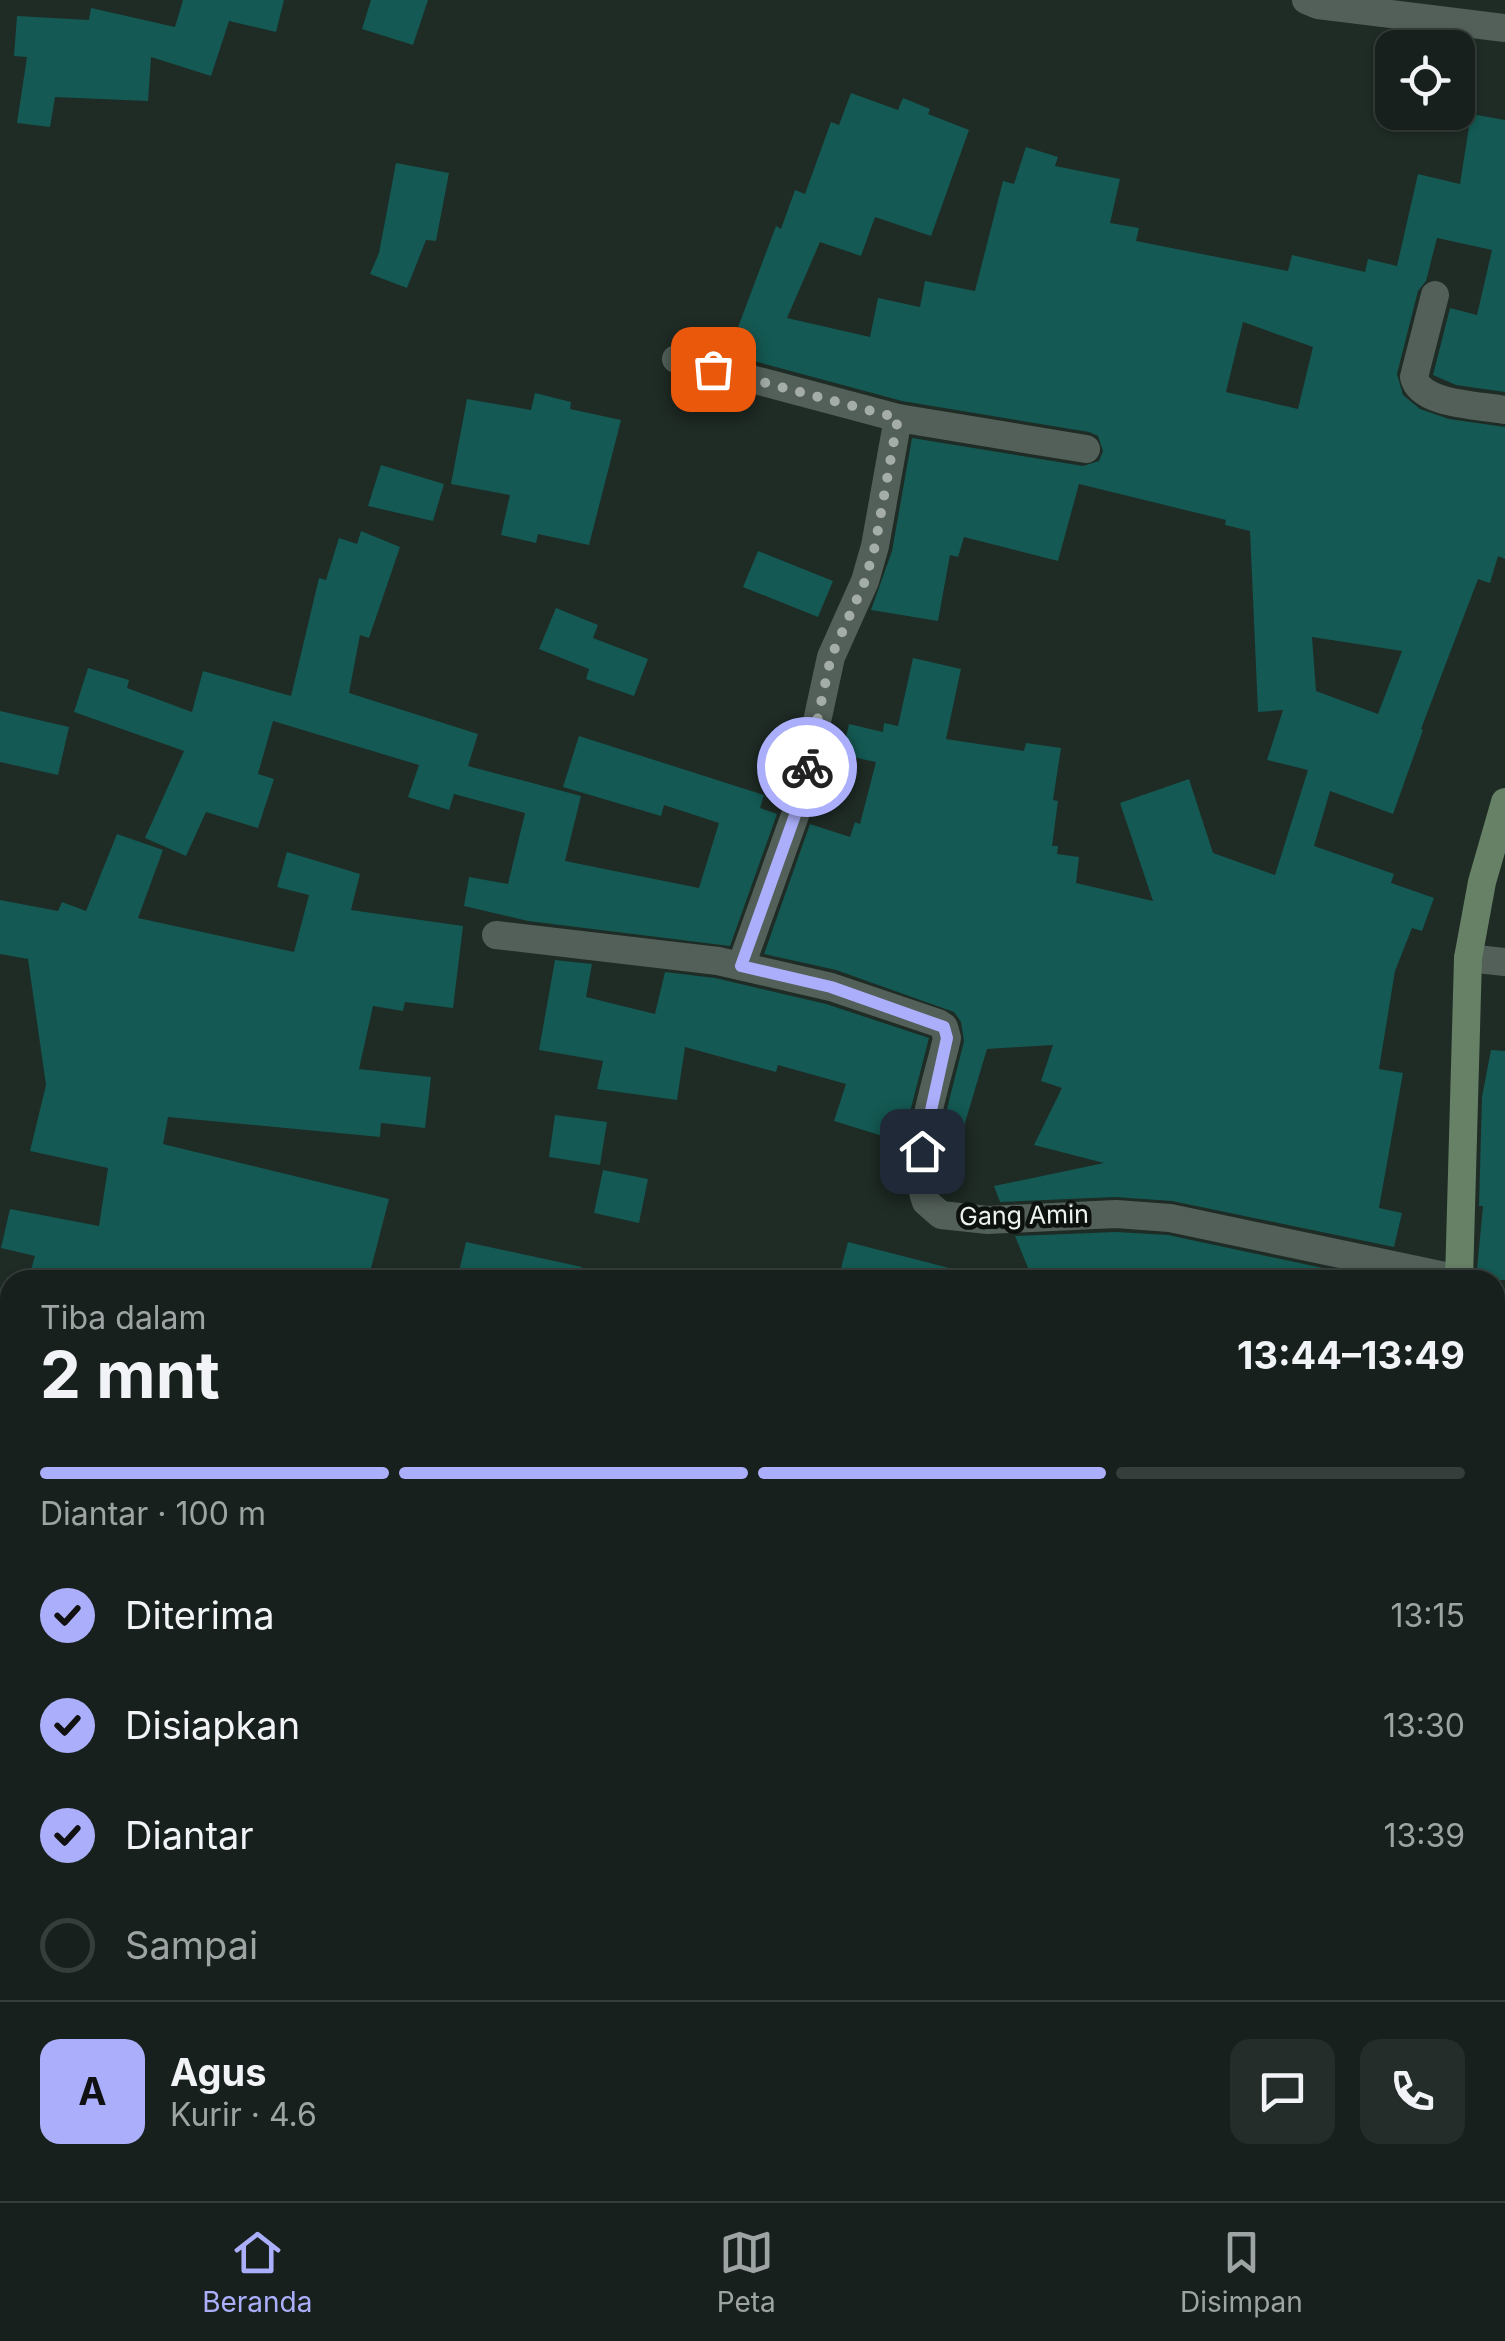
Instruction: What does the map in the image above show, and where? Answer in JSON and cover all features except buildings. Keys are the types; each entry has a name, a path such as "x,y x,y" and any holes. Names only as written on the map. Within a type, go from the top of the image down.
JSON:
{"main road":[{"path":"1459,1270 1468,958 1482,882 1505,802"}],"street":[{"path":"1306,0 1318,5 1505,28"},
{"path":"1435,295 1414,376 1416,387 1428,396 1505,410"},
{"path":"676,360 898,418 1086,449"},
{"path":"741,966 799,804 831,657 865,581 898,418"},
{"name":"Gang Amin","path":"496,935 741,966 831,987 944,1027 947,1038 920,1174 926,1202 941,1215 988,1220 1144,1214 1415,1270"},
{"path":"1468,958 1505,962"}],"way so far":[{"path":"713,369 898,418 875,546 865,581 831,657 807,767"}],"route":[{"path":"807,767 799,804 741,966 831,987 944,1027 947,1038 922,1151"}]}
